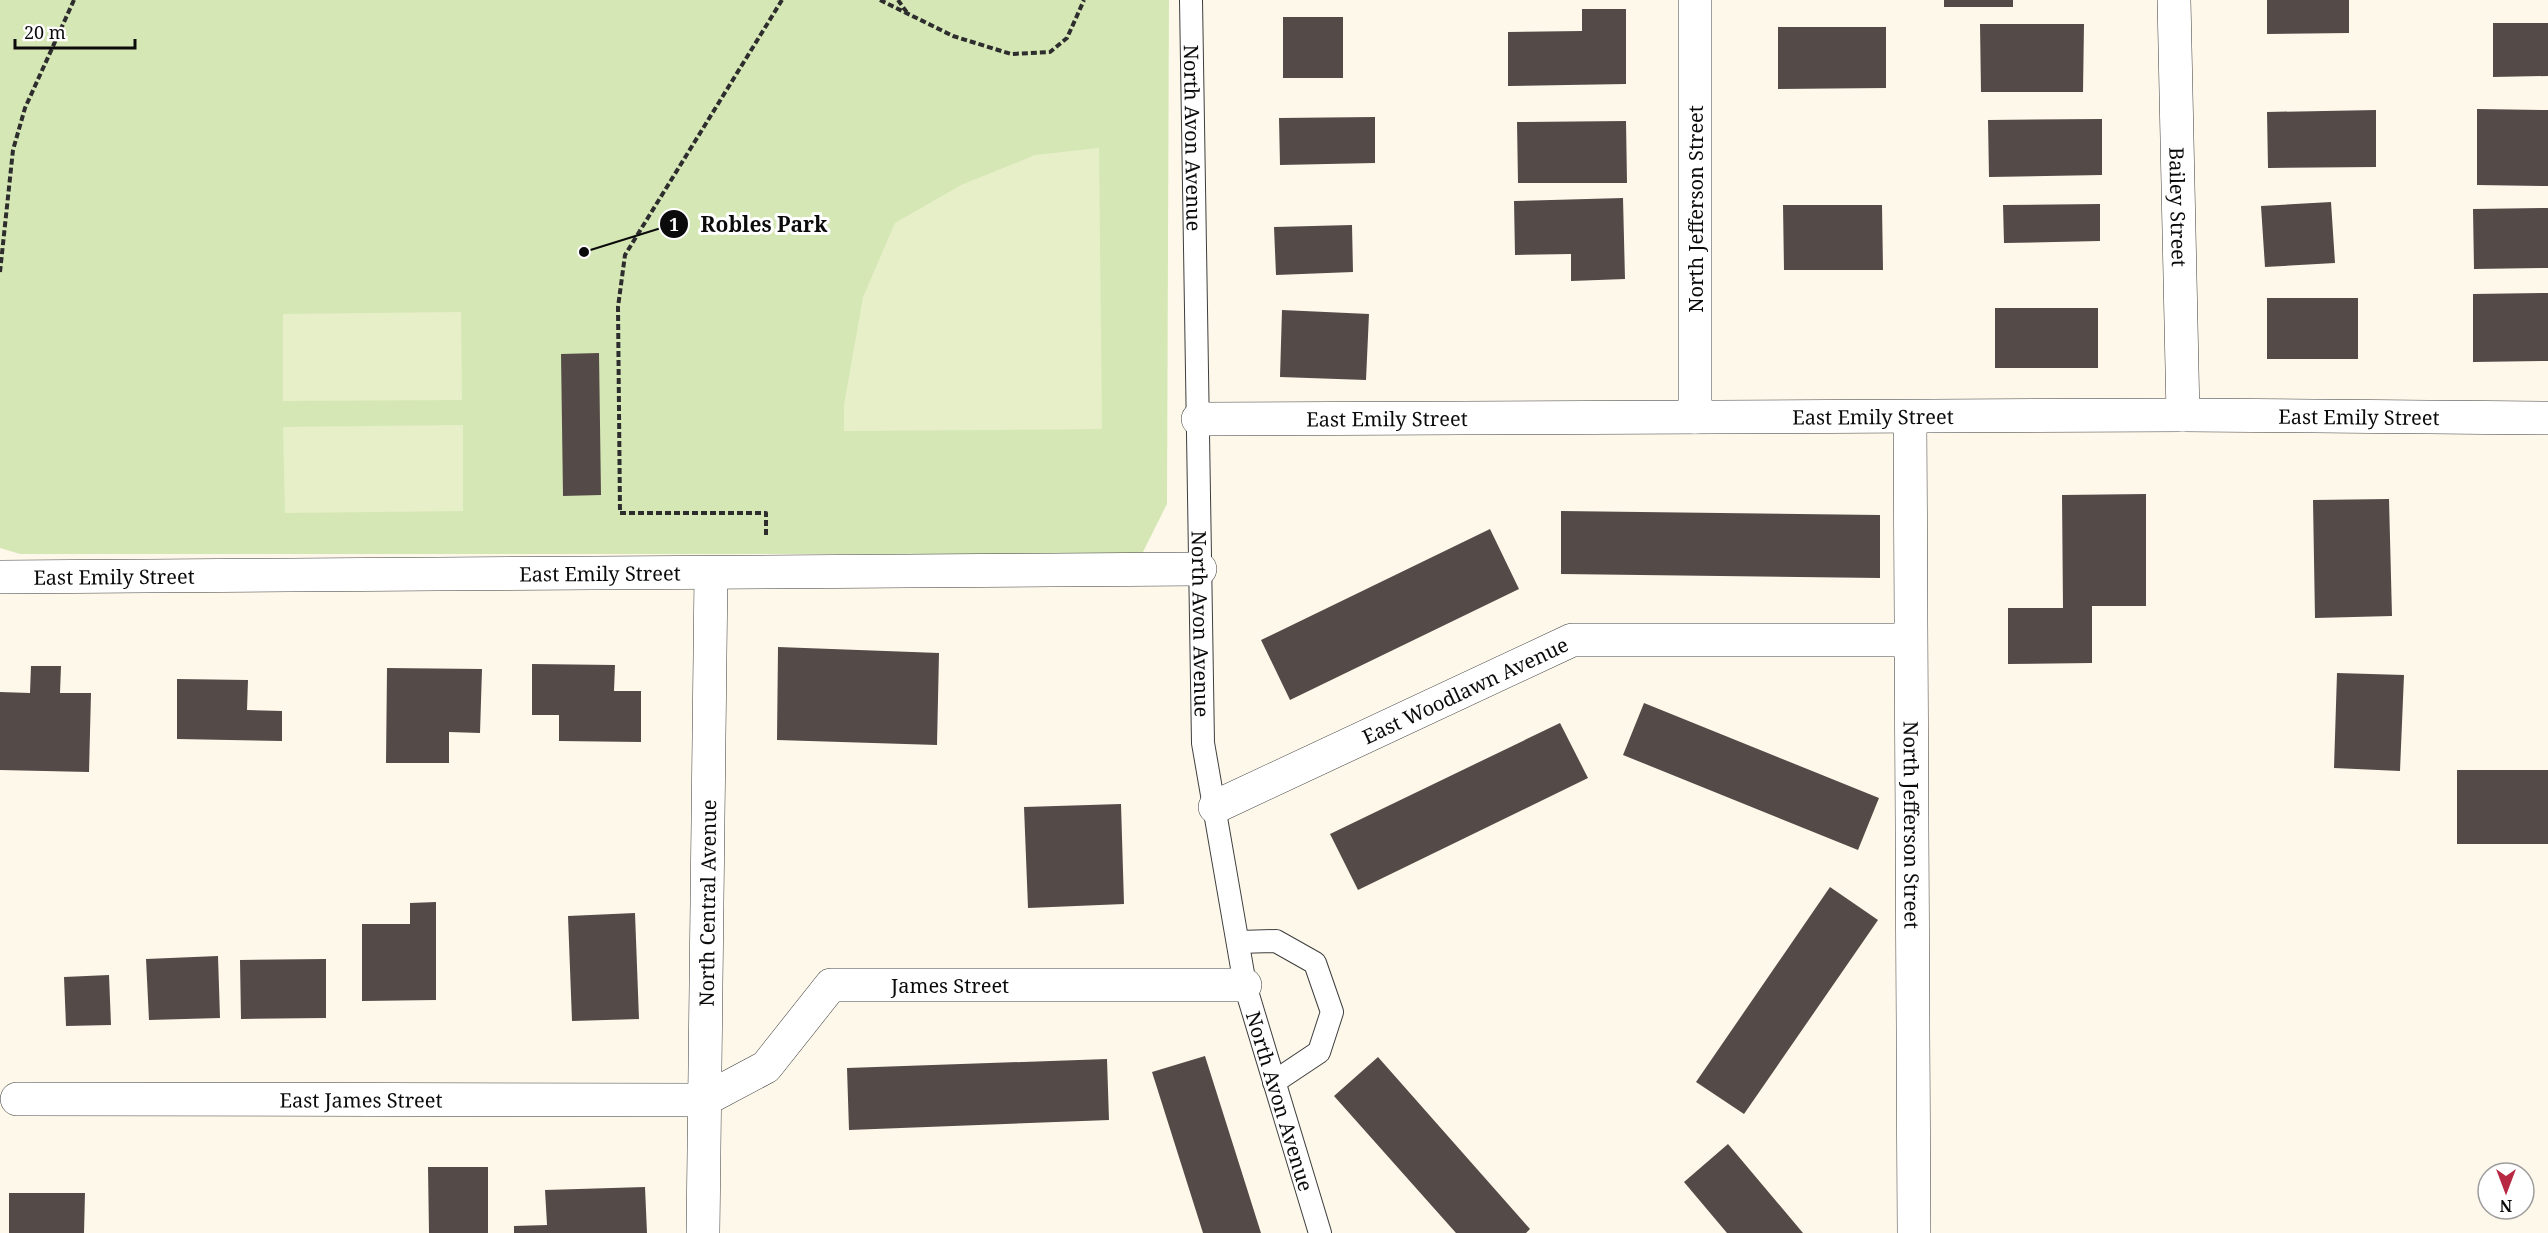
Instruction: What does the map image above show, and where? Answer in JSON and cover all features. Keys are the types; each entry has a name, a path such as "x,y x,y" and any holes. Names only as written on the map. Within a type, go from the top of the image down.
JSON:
{"street":[{"name":"North Jefferson Street","path":"1695,0 1695,417"},
{"name":"Bailey Street","path":"2174,0 2183,415"},
{"name":"East Emily Street","path":"1198,418 2183,415 2548,418"},
{"name":"North Jefferson Street","path":"1910,417 1914,1233"},
{"name":"East Emily Street","path":"0,577 1200,569"},
{"name":"North Central Avenue","path":"703,1233 711,573"},
{"name":"East Woodlawn Avenue","path":"1215,807 1572,640 1910,640"},
{"name":"James Street","path":"704,1100 766,1067 831,985 1245,985"},
{"name":"East James Street","path":"17,1099 704,1100"}],"lane":[{"name":"North Avon Avenue","path":"1191,0 1203,743 1245,985 1320,1233"},
{"path":"1239,942 1276,940 1315,963 1332,1012 1319,1052 1274,1082"}],"path":[{"path":"0,272 16,139 25,108 74,0"},
{"path":"766,572 766,513 621,513 618,307 625,255 782,0"},
{"path":"880,0 953,36 1011,54 1050,52 1067,38 1084,0"},
{"path":"898,0 909,15"}],"green space":[{"path":"0,0 1169,0 1167,504 1142,554 20,554 0,548"},
{"path":"1099,148 1102,429 844,431 844,405 863,297 895,223 961,185 1035,155"},
{"path":"461,312 462,400 283,401 283,314"},
{"path":"463,425 463,511 285,513 283,427"}],"building":[{"path":"1944,0 2013,0 2013,7 1944,7"},
{"path":"2267,0 2349,0 2349,33 2267,34"},
{"path":"1582,9 1626,9 1626,84 1508,86 1508,32 1582,31"},
{"path":"1283,17 1343,17 1343,78 1283,78"},
{"path":"2493,23 2548,23 2548,76 2493,77"},
{"path":"1980,24 2084,24 2083,92 1981,92"},
{"path":"1778,27 1886,27 1886,88 1778,89"},
{"path":"2477,109 2548,110 2548,186 2477,185"},
{"path":"2376,110 2376,167 2268,168 2267,112"},
{"path":"1375,117 1375,163 1280,165 1279,118"},
{"path":"2102,119 2102,175 1989,177 1988,120"},
{"path":"1626,121 1627,183 1518,183 1517,122"},
{"path":"1623,198 1625,279 1571,281 1571,254 1515,255 1514,201"},
{"path":"2331,202 2335,263 2265,267 2261,206"},
{"path":"2100,204 2100,241 2004,243 2003,205"},
{"path":"1783,205 1882,205 1883,270 1784,270"},
{"path":"2548,208 2548,268 2474,269 2473,209"},
{"path":"1352,225 1353,272 1276,275 1274,227"},
{"path":"2548,293 2548,361 2473,362 2473,294"},
{"path":"2267,298 2358,298 2358,359 2267,359"},
{"path":"1995,308 2098,308 2098,368 1995,368"},
{"path":"1282,310 1369,314 1366,380 1280,377"},
{"path":"599,353 601,495 563,496 561,354"},
{"path":"2146,494 2146,606 2092,606 2092,663 2008,664 2008,608 2063,608 2062,495"},
{"path":"2389,499 2392,616 2315,618 2313,500"},
{"path":"1561,511 1880,515 1880,578 1561,574"},
{"path":"1490,529 1519,589 1290,700 1261,640"},
{"path":"778,647 939,653 937,745 777,740"},
{"path":"532,664 615,665 614,691 641,691 641,742 559,741 559,715 532,715"},
{"path":"31,666 61,666 60,693 91,693 89,772 0,770 0,692 30,693"},
{"path":"387,668 482,669 480,733 449,732 449,763 386,763"},
{"path":"2337,673 2404,675 2400,771 2334,768"},
{"path":"177,679 248,680 247,710 282,711 282,741 177,739"},
{"path":"1644,703 1879,798 1858,850 1623,755"},
{"path":"1560,723 1588,778 1358,890 1330,834"},
{"path":"2457,770 2548,770 2548,844 2457,844"},
{"path":"1121,804 1124,904 1028,908 1024,807"},
{"path":"1830,887 1878,920 1744,1114 1696,1082"},
{"path":"436,902 436,1000 362,1001 362,924 410,924 410,903"},
{"path":"635,913 639,1019 572,1021 568,916"},
{"path":"218,956 220,1018 149,1020 146,959"},
{"path":"326,959 326,1018 241,1019 240,960"},
{"path":"109,975 111,1025 66,1026 64,977"},
{"path":"1205,1056 1261,1233 1203,1233 1152,1072"},
{"path":"1378,1057 1530,1229 1526,1233 1456,1233 1334,1096"},
{"path":"1107,1059 1109,1120 849,1130 847,1068"},
{"path":"1728,1144 1803,1233 1727,1233 1684,1182"},
{"path":"428,1167 488,1167 488,1233 429,1233"},
{"path":"645,1187 647,1233 514,1233 514,1226 547,1225 545,1190"},
{"path":"9,1193 85,1193 84,1233 9,1233"}],"place":[{"name":"Robles Park","path":"584,252"}]}
